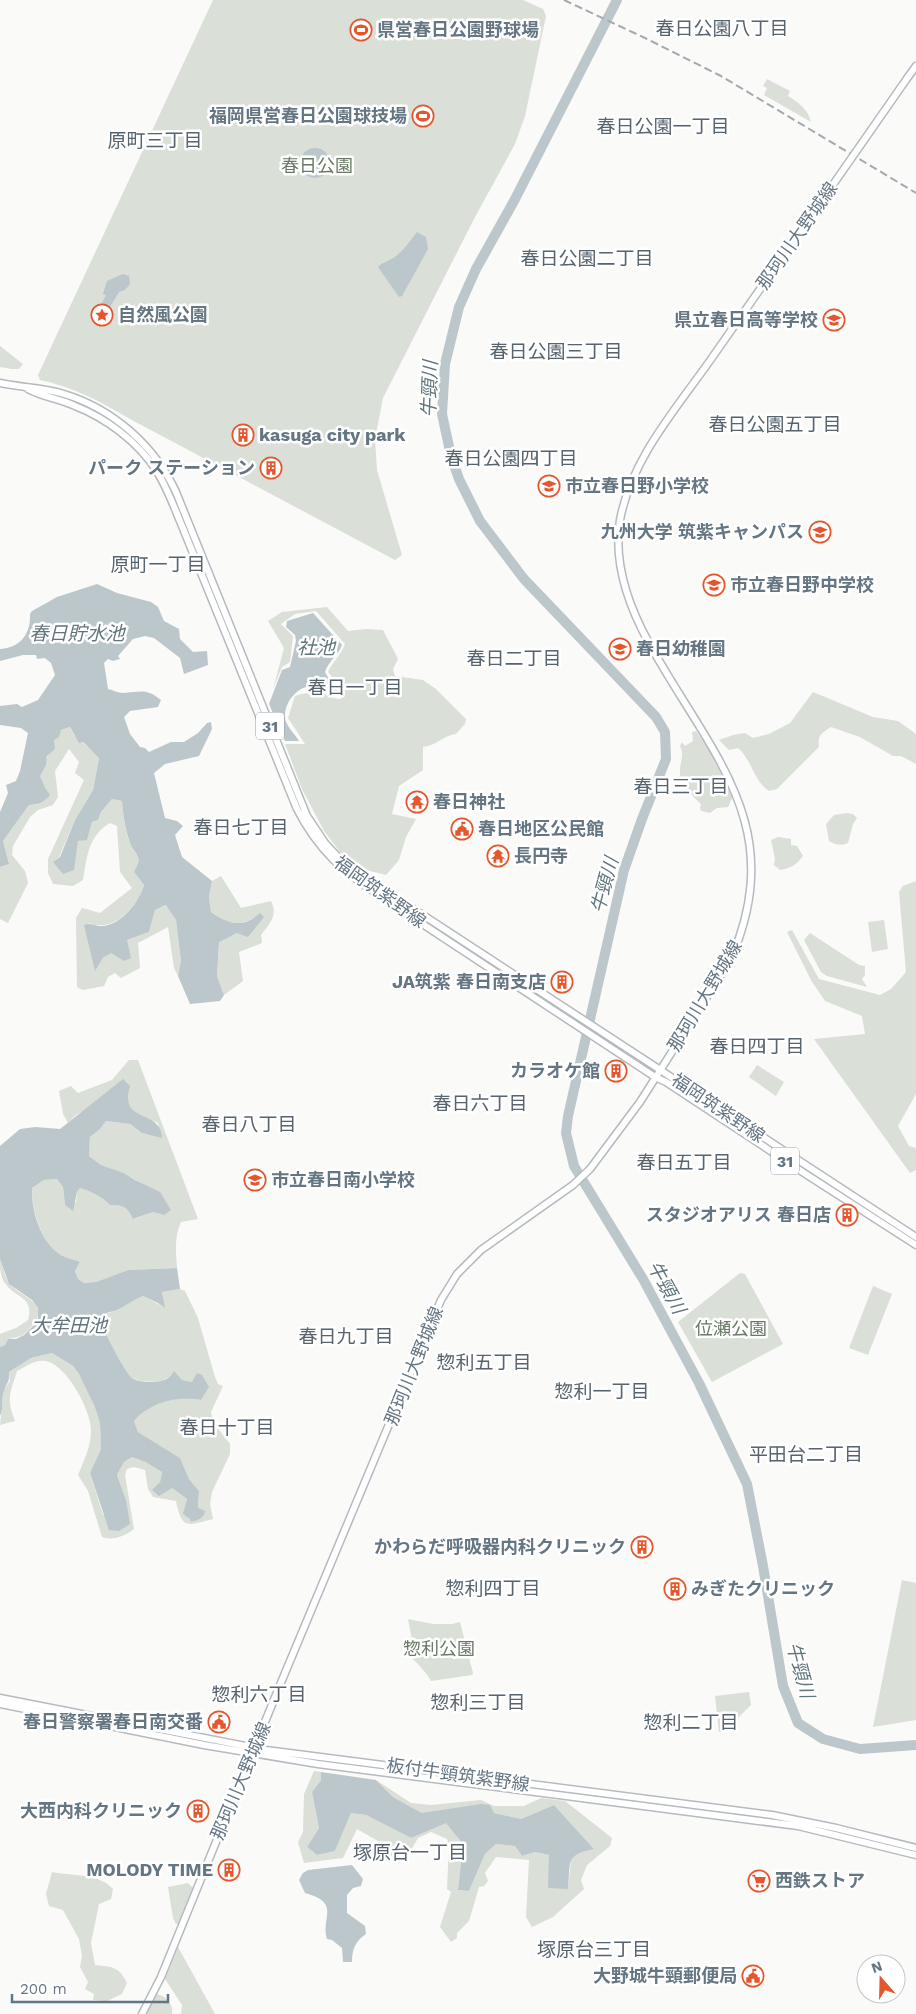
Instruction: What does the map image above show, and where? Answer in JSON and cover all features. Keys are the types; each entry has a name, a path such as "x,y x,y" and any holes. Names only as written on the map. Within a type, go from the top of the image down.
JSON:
{"main road":[{"name":"那珂川大野城線","path":"142,2014 161,1978 280,1685 441,1300 457,1274 481,1250 574,1185 588,1171 634,1110 661,1069 731,959 741,936 748,909 751,885 749,837 735,790 721,761 665,671 628,600 619,557 620,519 637,469 657,438 916,66"},
{"name":"福岡筑紫野線","path":"0,383 28,389 38,388 63,394 95,407 129,429 158,460 176,492 296,792 307,816 325,843 339,858 386,892 599,1036 655,1077 666,1082 916,1244"},
{"name":"福岡筑紫野線","path":"599,1036 661,1069 916,1238"},
{"name":"板付牛頸筑紫野線","path":"0,1698 254,1751 317,1757 772,1816 821,1824 916,1848"},
{"name":"板付牛頸筑紫野線","path":"0,1704 327,1766 798,1826 916,1854"}],"green space":[{"name":"春日公園","path":"213,0 523,0 543,9 546,16 525,116 515,144 475,217 383,398 375,439 377,470 402,555 395,560 98,401 76,391 40,380 38,375"},
{"path":"767,79 790,91 788,96 799,103 810,117 811,122 764,95 767,88 763,86"},
{"path":"0,346 23,364 19,369 0,367"},
{"path":"327,607 348,631 383,630 398,659 393,669 395,676 423,680 436,689 466,719 465,724 456,734 423,747 423,770 399,786 392,814 416,819 406,837 399,860 386,875 362,869 340,852 324,831 302,789 285,744 305,744 288,718 295,696 318,692 341,699 343,690 328,672 345,644 316,611 295,614 281,624 293,636 290,662 282,667 273,689 284,648 268,621 282,612"},
{"path":"813,692 873,717 898,721 916,734 916,764 901,756 893,756 860,737 831,727 821,735 819,747 777,789 769,791 759,781 743,753 738,748 729,750 719,740 745,733 753,738 769,734 790,723"},
{"path":"70,727 74,735 99,757 93,790 75,820 59,857 53,863 76,852 78,841 87,839 92,822 98,820 101,812 112,799 122,801 127,833 139,861 134,872 144,885 136,902 116,921 98,925 89,923 95,970 103,958 111,952 124,961 127,940 149,932 155,910 167,905 176,920 181,961 178,976 174,968 168,927 138,943 140,968 121,978 115,973 108,977 104,986 83,990 77,987 76,918 82,908 100,913 132,888 120,872 117,826 110,823 97,834 93,841 83,880 73,886 53,884 48,873 48,859 84,780 75,773 79,762 69,749 55,771 58,797 53,805 38,810 30,817 13,846 12,855 25,871 28,883 8,923 0,919 0,867 9,864 3,841 29,805 35,805 47,799 40,776 54,740 61,730"},
{"path":"696,731 714,757 733,796 728,807 717,808 710,813 701,811 701,804 685,787 680,774 682,753 680,746 682,742 685,746 693,741 692,732"},
{"path":"853,814 857,818 853,824 848,843 838,845 829,841 826,824 834,815"},
{"path":"778,837 791,839 791,845 797,846 803,856 793,866 780,870 774,865 775,859 771,840"},
{"path":"221,876 241,908 271,901 274,911 272,919 261,935 262,943 239,952 243,981 224,995 217,976 219,941 237,933 256,917 243,922 233,923 211,912 209,897 212,881"},
{"path":"916,881 916,1094 898,1126 909,1146 916,1148 916,1170 910,1173 814,1039 865,1034 862,1016 825,1001 811,980 787,932 792,930 819,979 880,995 891,989 906,972 899,892 903,886"},
{"path":"884,920 888,949 872,952 868,922"},
{"path":"810,933 859,965 865,966 865,975 862,979 867,987 827,976 821,972 804,940"},
{"path":"129,1060 138,1060 198,1219 181,1222 176,1239 177,1268 128,1270 96,1282 84,1283 78,1279 75,1271 80,1262 63,1256 54,1250 43,1235 33,1206 32,1188 44,1180 58,1179 63,1187 65,1205 76,1202 77,1192 80,1188 96,1195 110,1205 125,1208 134,1219 153,1212 164,1215 144,1185 124,1173 101,1165 89,1156 90,1137 106,1121 130,1124 142,1133 161,1137 158,1123 139,1115 130,1107 127,1095 129,1086 76,1115 68,1123 63,1114 59,1091 71,1086 78,1093 112,1080"},
{"path":"757,1065 784,1082 776,1096 749,1077"},
{"path":"0,1259 8,1282 33,1302 39,1312 37,1319 24,1334 8,1339 5,1345 0,1347 0,1334 16,1328 28,1320 29,1307 3,1280 0,1270"},
{"name":"位瀬公園","path":"740,1273 745,1274 783,1344 712,1382 678,1322"},
{"path":"873,1286 892,1294 868,1355 849,1348"},
{"path":"180,1289 185,1291 198,1318 215,1377 218,1384 223,1386 211,1412 213,1422 230,1444 230,1454 212,1492 210,1504 213,1519 192,1524 187,1523 178,1511 176,1501 153,1497 148,1489 145,1470 134,1467 127,1469 125,1475 134,1529 119,1537 102,1537 88,1491 78,1475 85,1459 91,1430 87,1412 76,1390 62,1371 54,1364 46,1361 31,1363 17,1371 12,1385 10,1401 15,1421 0,1425 4,1389 10,1381 9,1372 31,1358 52,1353 73,1366 79,1374 90,1394 100,1423 101,1449 90,1473 103,1515 127,1511 126,1500 117,1475 124,1462 132,1457 146,1461 162,1472 160,1482 153,1490 172,1488 187,1499 184,1514 190,1519 198,1508 199,1491 189,1479 180,1458 138,1432 134,1421 148,1409 164,1401 182,1399 201,1400 192,1382 172,1375 160,1382 141,1381 130,1377 109,1342 99,1319 105,1314 118,1310 143,1296 164,1307 162,1292"},
{"path":"902,1580 916,1583 916,1720 873,1727"},
{"name":"惣利公園","path":"408,1619 433,1624 460,1622 472,1675 431,1681 421,1667 401,1647 413,1645"},
{"path":"749,1692 751,1705 724,1732 719,1732 715,1696"},
{"path":"314,1771 321,1772 321,1780 312,1792 319,1828 307,1847 317,1855 335,1851 351,1813 366,1815 411,1838 446,1822 463,1844 458,1890 469,1891 485,1854 496,1844 515,1846 522,1856 535,1852 549,1855 568,1889 571,1860 577,1852 594,1849 554,1805 521,1819 494,1813 422,1813 393,1797 376,1780 411,1803 431,1805 481,1800 494,1806 524,1806 541,1798 565,1801 612,1838 610,1846 587,1865 581,1880 584,1889 553,1917 532,1927 526,1917 529,1860 496,1857 485,1873 488,1881 484,1886 479,1887 469,1921 457,1933 457,1938 451,1942 440,1927 451,1892 447,1889 449,1844 447,1839 431,1832 418,1838 404,1862 394,1861 385,1845 357,1829 343,1858 304,1863 298,1842 303,1832 304,1794"},
{"path":"52,1872 93,1878 100,1880 113,1889 111,1899 99,1904 91,1943 95,1965 114,1968 124,1977 127,1983 122,1994 107,2001 93,2000 94,1994 85,1989 88,1982 80,1967 82,1956 79,1939 63,1910 49,1906 46,1894"},
{"path":"188,1883 193,1888 178,1924 176,1924 173,1918 168,1887"},
{"path":"178,1947 215,2014 181,2014 182,2005 165,1979"},
{"path":"157,1994 169,2001 172,2007 172,2014 146,2014"}],"water":[{"path":"315,148 326,152 330,163 326,174 315,178 304,174 300,163 304,152"},
{"path":"417,232 426,237 428,249 402,296 399,297 378,267 398,254"},
{"path":"123,274 129,276 130,284 125,290 119,292 110,307 105,308 101,305 106,295 103,294 107,281"},
{"name":"春日貯水池","path":"97,584 117,593 151,602 158,607 164,621 179,629 180,639 193,652 207,651 208,665 184,674 180,658 154,638 145,636 133,639 118,656 120,659 113,661 108,659 104,663 108,689 121,693 147,692 161,700 158,707 130,711 124,717 130,734 140,747 145,748 149,752 171,742 184,742 198,733 207,723 211,722 212,729 199,756 165,764 154,773 165,818 177,821 183,826 175,835 182,857 212,881 209,897 211,912 229,922 236,923 248,921 260,913 264,917 248,937 237,933 219,942 217,976 224,995 220,1001 190,1004 178,976 181,961 176,920 166,905 155,910 149,932 127,940 131,958 124,961 111,953 103,958 95,971 84,925 103,926 123,917 134,905 144,885 134,872 139,861 128,838 122,801 112,799 101,812 98,820 92,822 87,840 78,841 74,870 63,874 53,862 60,857 75,820 93,790 99,758 83,742 79,743 70,727 61,730 59,737 54,740 55,749 47,756 46,765 40,776 50,795 41,803 29,805 3,841 9,864 0,867 0,812 8,793 6,785 16,781 20,771 28,733 21,728 0,725 0,706 17,704 22,707 38,700 55,675 51,663 45,658 37,659 36,655 23,655 0,661 0,649 13,646 23,639 29,628 32,611 57,597"},
{"name":"社池","path":"313,613 342,645 325,672 341,694 336,695 317,686 305,687 296,693 289,702 285,718 299,741 285,741 269,704 282,670 290,667 296,641 295,635 286,627 287,621"},
{"name":"大牟田池","path":"123,1079 130,1086 128,1098 130,1106 135,1112 155,1123 160,1129 162,1138 142,1133 130,1124 106,1121 90,1137 89,1156 101,1165 124,1173 160,1192 171,1210 164,1215 153,1212 133,1219 125,1208 110,1205 96,1195 80,1188 77,1192 73,1211 65,1205 63,1187 57,1179 44,1180 32,1188 35,1214 46,1240 58,1253 80,1262 75,1271 78,1279 84,1283 96,1282 128,1270 177,1268 180,1289 162,1292 165,1308 143,1296 118,1310 105,1314 99,1319 109,1341 132,1378 143,1382 158,1382 169,1378 174,1371 182,1380 192,1382 197,1373 202,1375 209,1387 201,1400 182,1399 164,1402 148,1409 134,1421 138,1432 180,1458 189,1479 199,1491 198,1508 205,1511 203,1516 191,1522 183,1514 187,1499 172,1488 159,1496 152,1490 160,1482 162,1472 146,1462 132,1457 124,1462 117,1475 126,1500 130,1524 119,1531 109,1530 90,1473 101,1449 100,1423 94,1405 73,1366 52,1353 31,1358 9,1372 0,1416 0,1347 5,1345 8,1339 16,1339 24,1335 33,1326 38,1318 38,1308 32,1300 9,1284 0,1259 0,1146 20,1129 35,1127 60,1129"},
{"path":"321,1772 376,1780 393,1797 422,1813 481,1804 490,1805 494,1813 521,1819 554,1805 594,1849 584,1851 573,1857 570,1866 568,1889 548,1888 549,1855 535,1852 522,1856 515,1846 496,1844 485,1854 469,1891 458,1890 463,1844 446,1823 411,1838 366,1815 351,1813 335,1851 317,1855 307,1847 319,1828 312,1792 321,1780"},
{"path":"352,1865 363,1879 361,1886 353,1888 347,1895 347,1913 365,1926 366,1934 355,1946 352,1962 343,1962 342,1948 332,1940 327,1939 326,1906 323,1901 305,1893 299,1880 303,1873 308,1870"}],"waterway":[{"name":"牛頸川","path":"617,0 514,201 476,269 459,307 445,364 442,414 451,456 459,479 480,521 524,579 656,717 665,732 666,759 624,870 568,1116 566,1133 574,1166 643,1279 699,1383 747,1484 783,1686 798,1723 823,1739 860,1749 916,1745"}],"railway":[{"path":"564,0 721,76 916,193"}],"place":[{"name":"県営春日公園野球場","path":"361,30"},
{"name":"福岡県営春日公園球技場","path":"423,116"},
{"name":"自然風公園","path":"102,315"},
{"name":"県立春日高等学校","path":"834,320"},
{"name":"kasuga city park","path":"243,435"},
{"name":"パーク ステーション","path":"271,468"},
{"name":"市立春日野小学校","path":"549,486"},
{"name":"九州大学 筑紫キャンパス","path":"820,532"},
{"name":"市立春日野中学校","path":"714,585"},
{"name":"春日幼稚園","path":"620,649"},
{"name":"春日神社","path":"417,802"},
{"name":"春日地区公民館","path":"462,829"},
{"name":"長円寺","path":"498,856"},
{"name":"JA筑紫 春日南支店","path":"562,982"},
{"name":"カラオケ館","path":"616,1071"},
{"name":"市立春日南小学校","path":"255,1180"},
{"name":"スタジオアリス 春日店","path":"847,1215"},
{"name":"かわらだ呼吸器内科クリニック","path":"642,1547"},
{"name":"みぎたクリニック","path":"675,1589"},
{"name":"春日警察署春日南交番","path":"219,1722"},
{"name":"大西内科クリニック","path":"198,1811"},
{"name":"MOLODY TIME","path":"229,1870"},
{"name":"西鉄ストア","path":"759,1881"},
{"name":"大野城牛頸郵便局","path":"753,1976"}],"district":[{"name":"春日公園八丁目","path":"722,28"},
{"name":"春日公園一丁目","path":"663,126"},
{"name":"原町三丁目","path":"155,140"},
{"name":"春日公園二丁目","path":"587,258"},
{"name":"春日公園三丁目","path":"556,351"},
{"name":"春日公園五丁目","path":"775,424"},
{"name":"春日公園四丁目","path":"511,458"},
{"name":"原町一丁目","path":"158,564"},
{"name":"春日二丁目","path":"514,658"},
{"name":"春日一丁目","path":"355,687"},
{"name":"春日三丁目","path":"681,786"},
{"name":"春日七丁目","path":"241,827"},
{"name":"春日四丁目","path":"757,1046"},
{"name":"春日六丁目","path":"480,1103"},
{"name":"春日八丁目","path":"249,1124"},
{"name":"春日五丁目","path":"684,1162"},
{"name":"春日九丁目","path":"346,1336"},
{"name":"惣利五丁目","path":"484,1362"},
{"name":"惣利一丁目","path":"602,1391"},
{"name":"春日十丁目","path":"227,1427"},
{"name":"平田台二丁目","path":"806,1454"},
{"name":"惣利四丁目","path":"493,1588"},
{"name":"惣利六丁目","path":"259,1694"},
{"name":"惣利三丁目","path":"478,1702"},
{"name":"惣利二丁目","path":"691,1722"},
{"name":"塚原台一丁目","path":"410,1852"},
{"name":"塚原台三丁目","path":"594,1949"}]}
